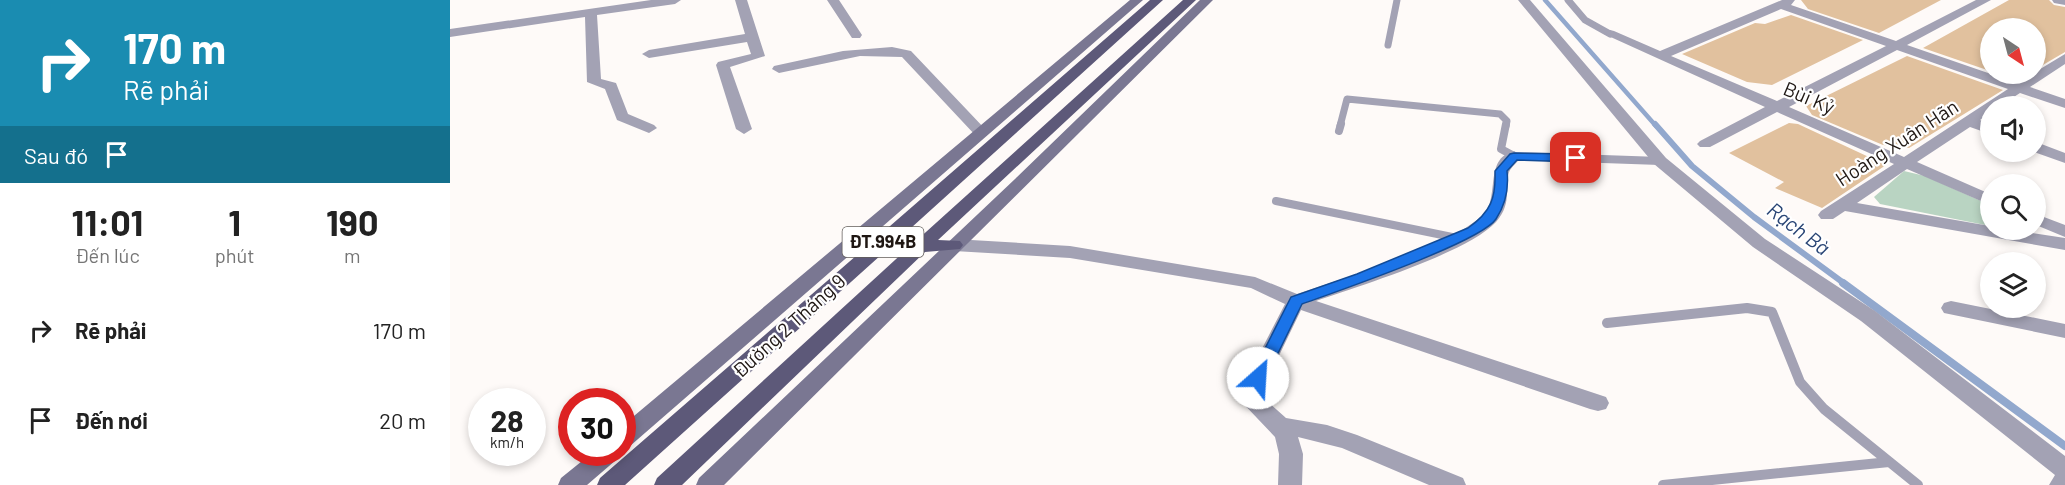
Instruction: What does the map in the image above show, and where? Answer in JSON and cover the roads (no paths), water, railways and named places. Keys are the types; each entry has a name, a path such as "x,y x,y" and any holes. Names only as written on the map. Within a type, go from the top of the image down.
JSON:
{"main road":[{"name":"Đường 2 Tháng 9","path":"636,428 1137,0"},
{"name":"Đường 2 Tháng 9","path":"609,485 1157,0"},
{"name":"Đường 2 Tháng 9","path":"666,485 920,247 1190,0"},
{"name":"ĐT.994B","path":"708,485 954,245 1076,131 1207,0"},
{"path":"863,234 920,247 954,245"},
{"path":"570,485 593,466"}],"street":[{"path":"450,33 675,0"},
{"path":"741,0 758,56 723,65 744,129"},
{"path":"833,0 856,35"},
{"path":"1524,0 1660,161 1759,243 1868,316 2065,469"},
{"path":"1705,144 1985,0"},
{"path":"2058,0 2065,1"},
{"path":"1659,56 1786,3 1894,45 2065,104"},
{"path":"591,13 594,82 611,86 622,117 649,128"},
{"name":"Bùi Kỷ","path":"1610,34 1774,108 1980,196"},
{"path":"649,54 752,37"},
{"path":"779,69 863,53 892,50 906,54 981,133"},
{"name":"Hoàng Xuân Hãn","path":"2007,96 2065,58"},
{"name":"Hoàng Xuân Hãn","path":"1980,114 1834,210 2065,244"},
{"path":"1968,122 1980,126"},
{"path":"2046,151 2065,158"},
{"path":"1290,485 1293,455 1283,426 1248,397 1296,301 1362,278 1457,238 1490,219 1502,192 1501,171 1514,156"},
{"path":"2046,223 2065,232"},
{"path":"954,245 1070,252 1255,283 1296,301 1598,403"},
{"path":"1952,308 2065,331"},
{"path":"1283,426 1311,429 1337,437 1454,485"},
{"path":"2061,485 2065,480"}],"lane":[{"path":"1388,45 1397,0"},
{"path":"1568,0 1585,20 1610,34"},
{"path":"1339,131 1347,99 1500,114 1507,121 1501,149 1514,156 1660,161"},
{"path":"1276,201 1457,238"},
{"path":"1607,323 1747,308 1772,312 1800,382 1824,409 1918,485"},
{"path":"1662,485 1889,462"}],"waterway":[{"name":"Rạch Bà","path":"1545,0 1656,126"},
{"name":"Rạch Bà","path":"1655,124 1692,166 1754,217 1845,284"},
{"name":"Rạch Bà","path":"1843,283 2065,446"}]}
